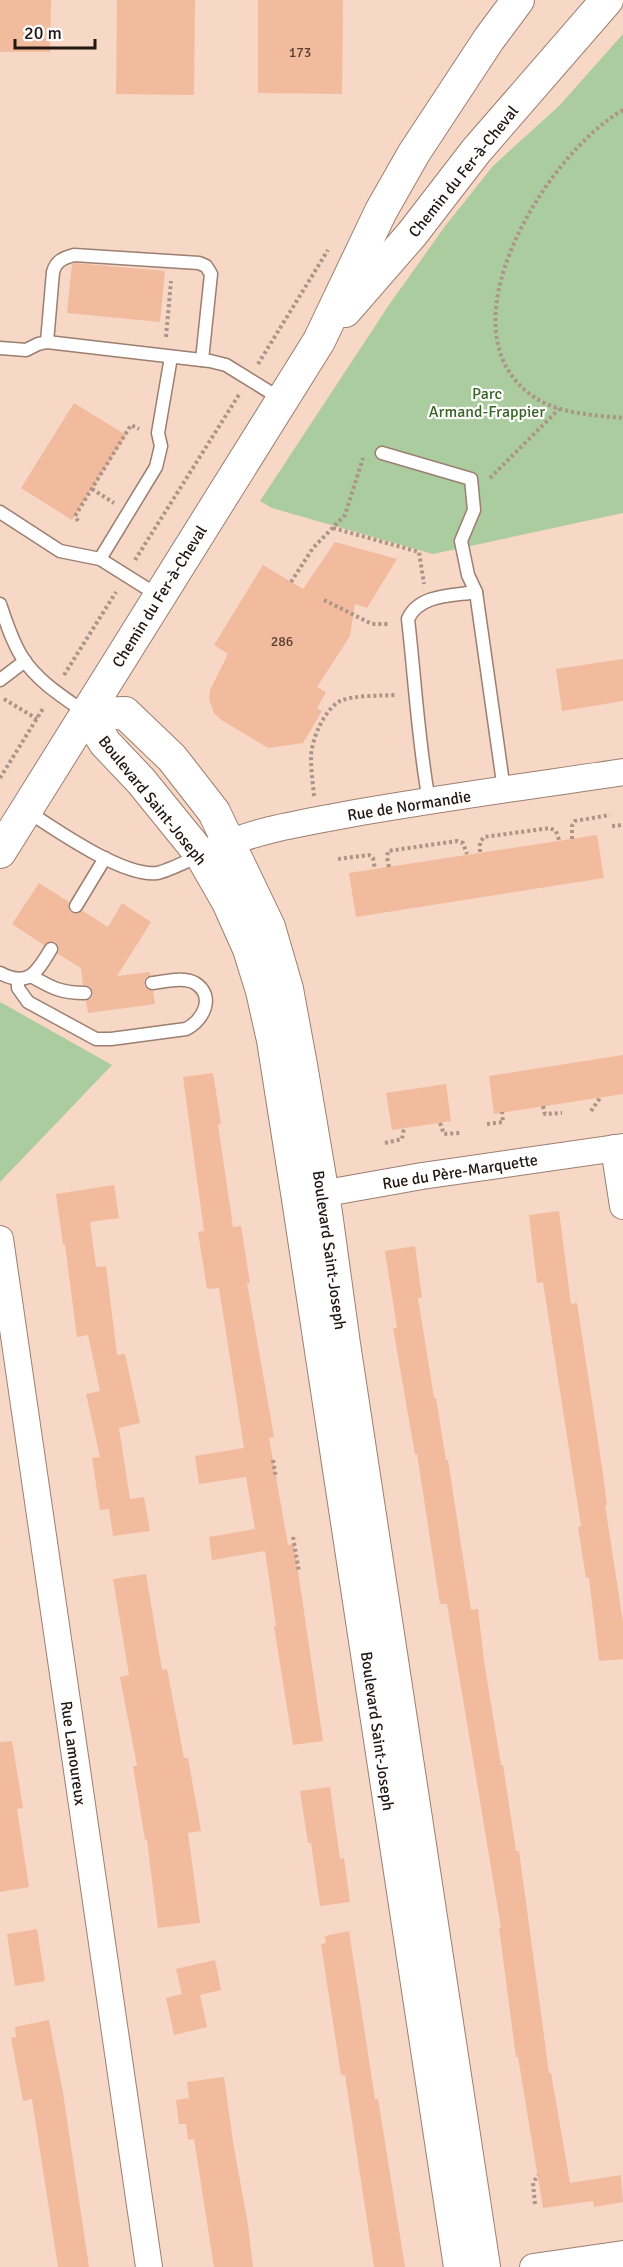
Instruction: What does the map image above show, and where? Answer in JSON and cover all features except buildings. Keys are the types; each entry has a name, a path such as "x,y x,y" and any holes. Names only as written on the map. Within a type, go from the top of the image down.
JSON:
{"street":[{"name":"Chemin du Fer-à-Cheval","path":"0,852 319,341 381,211 414,153 489,39 518,0"},
{"name":"Chemin du Fer-à-Cheval","path":"319,341 412,234 476,151 607,0"},
{"name":"Boulevard Saint-Joseph","path":"87,714 125,713 133,719 190,780 214,812 269,927 287,989 310,1196 460,2267"},
{"name":"Boulevard Saint-Joseph","path":"87,714 105,743 141,781 201,855 228,902 249,949 262,991 310,1196 484,2267"},
{"name":"Rue de Normandie","path":"201,855 253,833 429,801 623,772"},
{"name":"Rue du Père-Marquette","path":"310,1196 422,1176 619,1147"},
{"path":"619,1147 623,1206"},
{"name":"Rue Lamoureux","path":"1,1250 149,2267"},
{"path":"533,2267 623,2254"}],"lane":[{"path":"47,342 53,272 55,264 60,261 74,255 199,263 206,266 211,274 202,360"},
{"path":"0,348 26,350 47,342 202,360 226,365 282,399"},
{"path":"100,559 156,466 161,446 158,433 171,357"},
{"path":"382,453 471,479 474,510 461,541 468,575 476,592 504,790"},
{"path":"0,512 60,551 100,559 159,596"},
{"path":"429,801 421,756 417,692 408,620 416,607 427,601 476,592"},
{"path":"0,604 11,634 25,661 54,690 87,714"},
{"path":"0,680 25,661"},
{"path":"26,810 105,858 142,873 157,873 201,855"},
{"path":"76,906 105,858"},
{"path":"0,973 18,980 31,976 51,949"},
{"path":"31,976 53,989 67,993 84,993"},
{"path":"18,980 18,988 28,1002 96,1039 186,1029 194,1025 201,1017 206,1008 205,998 201,989 194,982 183,980 152,983"}],"path":[{"path":"623,110 582,142 539,195 521,228 497,301 496,330 502,359 509,372 535,398 559,408 623,418"},
{"path":"166,344 171,281"},
{"path":"163,295 170,296"},
{"path":"138,557 239,395"},
{"path":"490,478 559,408"},
{"path":"78,521 75,516 131,425"},
{"path":"291,582 313,548 345,515 366,448"},
{"path":"333,528 419,552 427,601"},
{"path":"74,659 115,593"},
{"path":"324,600 372,624"},
{"path":"315,821 311,756 321,726 333,707 341,700 374,697"},
{"path":"0,778 37,719 4,699"},
{"path":"315,722 321,726"},
{"path":"572,839 572,826 575,821 610,815"},
{"path":"612,826 623,825"},
{"path":"480,852 480,842 484,837 550,828 556,831 559,840"},
{"path":"389,867 388,851 398,849 457,841 463,843 467,854"},
{"path":"338,859 369,855 373,858 375,869"},
{"path":"591,1111 600,1098"},
{"path":"543,1106 545,1114 562,1113"},
{"path":"487,1125 503,1122 502,1112"},
{"path":"440,1123 444,1134 460,1133"},
{"path":"385,1143 402,1139 404,1128"},
{"path":"273,1460 276,1478"},
{"path":"293,1537 298,1572"},
{"path":"535,2204 533,2183 538,2175"}],"green space":[{"name":"Parc Armand-Frappier","path":"623,34 623,513 433,554 272,508 260,501 391,302 446,225 493,166 560,105"},
{"path":"0,1002 112,1065 0,1182"}]}
